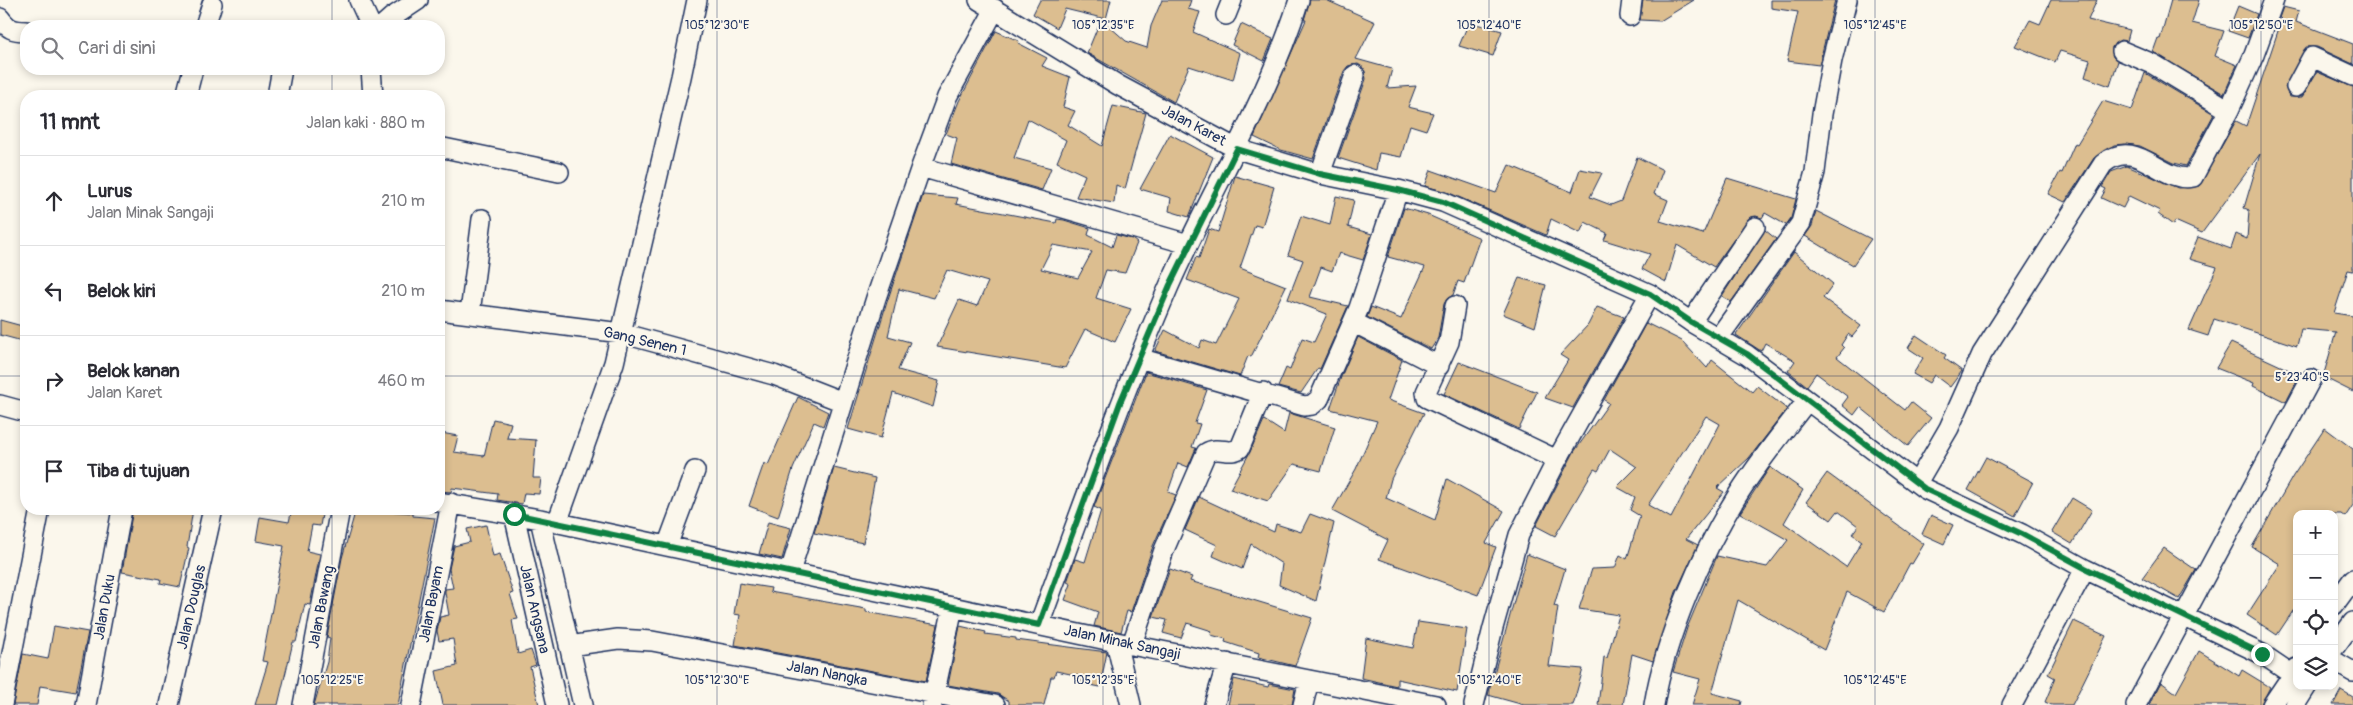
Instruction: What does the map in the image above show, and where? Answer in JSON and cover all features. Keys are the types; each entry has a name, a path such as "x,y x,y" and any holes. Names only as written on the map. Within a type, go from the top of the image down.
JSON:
{"street":[{"path":"359,0 368,20"},
{"path":"389,20 418,0"},
{"path":"583,705 569,646 548,521 614,363 682,76 697,0"},
{"path":"1039,625 1120,403 1188,244 1237,149 1292,24 1299,0"},
{"path":"1719,337 1801,223 1815,172 1822,114 1832,60 1847,0"},
{"path":"1917,483 1949,428 1982,354 2103,164 2118,154 2128,153 2182,177 2193,177 2229,110 2254,56 2274,0"},
{"path":"207,20 212,4"},
{"path":"790,572 876,298 921,167 947,97 987,4"},
{"name":"Jalan Karet","path":"987,4 1118,85 1237,149 1320,174 1398,190 1443,202 1650,294 1691,322 1747,354 1925,489 2022,534 2085,568 2262,654 2293,672"},
{"path":"0,18 5,25 13,30 20,31"},
{"path":"2122,51 2153,64 2229,110"},
{"path":"2296,87 2312,57 2353,76"},
{"path":"188,90 191,75"},
{"path":"278,90 281,75"},
{"path":"371,75 373,90"},
{"path":"1320,174 1355,75"},
{"path":"445,148 559,172"},
{"path":"921,167 1188,244"},
{"path":"1139,358 1263,392 1304,406 1312,405 1319,399 1353,322 1398,190"},
{"path":"470,313 482,219"},
{"path":"1691,322 1755,227"},
{"path":"1474,705 1519,535 1557,460 1650,294"},
{"path":"1455,306 1449,342 1426,392 1427,398 1557,460"},
{"name":"Gang Senen 1","path":"445,311 622,334 774,374 843,402"},
{"path":"1353,322 1439,366"},
{"path":"2136,705 2311,380"},
{"path":"1131,705 1124,643 1206,453 1213,449 1230,452 1240,448 1263,392"},
{"path":"1654,705 1658,679 1706,550 1739,492 1807,400"},
{"path":"0,405 20,410"},
{"path":"667,546 695,471"},
{"name":"Jalan Minak Sangaji","path":"445,503 548,521 1124,643 1309,680 1398,701 1436,705"},
{"name":"Jalan Angsana","path":"514,514 557,705"},
{"path":"2,705 39,515"},
{"name":"Jalan Duku","path":"86,705 121,515"},
{"name":"Jalan Douglas","path":"169,705 212,515"},
{"name":"Jalan Bawang","path":"303,705 339,515"},
{"name":"Jalan Bayam","path":"412,705 443,515"},
{"path":"2012,705 2085,568"},
{"path":"2338,600 2353,579"},
{"path":"933,699 953,606"},
{"path":"2336,645 2353,622"},
{"name":"Jalan Nangka","path":"569,646 618,640 652,641 933,699 995,705"},
{"path":"1214,705 1227,663"},
{"path":"2338,664 2353,672"},
{"path":"1303,705 1309,680"},
{"path":"2272,705 2293,682"},
{"path":"2294,705 2297,690"}],"building":[{"path":"1040,0 1111,0 1106,19 1065,9 1057,28 1033,14"},
{"path":"1162,0 1191,0 1188,9 1200,12 1193,32 1240,53 1233,80 1189,66 1174,102 1087,53 1101,19 1126,41 1147,48 1151,26"},
{"path":"1310,0 1326,0 1375,22 1356,59 1392,69 1387,88 1416,86 1408,107 1433,113 1426,130 1410,125 1401,157 1379,153 1376,170 1338,158 1366,79 1364,68 1358,64 1348,66 1344,71 1313,159 1281,150 1254,137 1306,20 1304,20"},
{"path":"1643,0 1694,0 1660,21 1640,20"},
{"path":"1771,0 1835,0 1819,65 1787,61 1798,12 1771,8"},
{"path":"2051,0 2097,0 2088,20 2130,30 2127,41 2120,40 2112,47 2113,57 2118,61 2110,86 2085,77 2090,60 2060,51 2055,62 2015,46 2030,20 2040,24"},
{"path":"2171,0 2199,0 2192,23 2224,31 2215,56 2237,65 2224,94 2153,52 2158,38 2160,39"},
{"path":"2238,6 2257,14 2248,38 2228,31"},
{"path":"2283,7 2299,11 2296,22 2353,44 2353,64 2317,47 2306,47 2285,87 2290,97 2302,97 2317,72 2353,87 2353,271 2348,270 2334,313 2353,316 2353,392 2323,377 2336,332 2301,329 2297,346 2214,319 2208,336 2189,330 2217,267 2189,259 2198,237 2231,249 2236,234 2247,239 2249,210 2244,208 2260,154 2202,233 2175,221 2173,225 2158,214 2160,211 2129,196 2123,208 2101,198 2106,189 2102,187 2111,172 2127,166 2178,188 2199,186 2236,121 2246,126 2282,19 2279,18"},
{"path":"1469,22 1502,31 1493,56 1459,46"},
{"path":"1241,24 1273,39 1264,61 1232,45"},
{"path":"996,31 1019,41 1018,43 1047,58 1042,66 1070,77 1063,107 1075,111 1068,125 1102,146 1113,106 1146,113 1125,189 1116,185 1114,203 1076,197 1085,175 1057,162 1066,140 1028,119 1014,158 1051,168 1042,190 951,164 957,138 946,134 959,101"},
{"path":"2145,73 2214,114 2186,166 2174,163 2140,146 2114,145 2094,158 2065,202 2048,194 2060,172 2062,173 2075,143 2077,144 2103,101 2132,110"},
{"path":"1170,134 1213,157 1189,217 1169,211 1171,198 1140,189"},
{"path":"1637,157 1663,170 1654,194 1668,200 1660,221 1703,234 1727,178 1796,199 1791,218 1786,225 1765,213 1762,218 1750,217 1714,267 1677,245 1666,282 1642,269 1650,254 1604,240 1607,233 1585,222 1580,233 1551,219 1546,235 1447,192 1425,186 1431,170 1496,193 1509,165 1572,192 1580,169 1602,173 1590,197 1611,205 1621,201"},
{"path":"1235,176 1274,187 1262,227 1255,225 1240,268 1286,286 1251,357 1248,356 1240,376 1155,351 1165,330 1199,348 1202,340 1216,345 1239,299 1187,280 1196,257 1199,258 1209,229 1218,232"},
{"path":"923,195 958,198 956,204 1056,223 1057,219 1064,220 1090,228 1088,235 1112,247 1116,235 1132,239 1137,243 1125,273 1106,270 1096,298 1131,309 1115,342 1085,329 1065,368 937,347 959,300 977,306 988,282 947,270 934,298 899,289 888,336 910,342 898,370 939,381 933,407 893,393 881,438 848,429 887,302","holes":["1053,245 1092,252 1078,278 1041,269"]},
{"path":"1336,196 1354,200 1348,227 1372,234 1363,260 1339,253 1332,271 1321,267 1310,297 1348,306 1320,369 1318,368 1301,393 1278,387 1286,368 1290,370 1302,338 1314,342 1327,314 1288,299 1303,260 1288,255 1301,216 1330,225"},
{"path":"1404,208 1428,215 1480,238 1464,283 1458,281 1453,295 1444,304 1438,338 1431,349 1367,317 1371,307 1401,319 1425,267 1388,257"},
{"path":"1816,211 1871,239 1853,265 1805,236 1812,226"},
{"path":"1765,230 1776,239 1731,302 1722,296"},
{"path":"1794,252 1833,284 1823,298 1861,326 1852,337 1848,334 1841,345 1844,348 1837,357 1905,410 1911,402 1931,418 1908,446 1860,407 1854,415 1842,405 1848,397 1816,373 1807,386 1788,371 1795,361 1765,343 1761,351 1736,335"},
{"path":"1519,278 1546,285 1535,327 1503,314"},
{"path":"1597,307 1624,317 1573,408 1545,398 1568,360 1560,355 1588,325"},
{"path":"0,320 20,325 20,340 0,335"},
{"path":"1646,323 1682,341 1707,368 1712,360 1752,392 1757,386 1787,409 1749,458 1717,488 1724,492 1686,539 1698,545 1676,592 1653,661 1632,654 1623,705 1598,705 1604,657 1607,658 1619,615 1579,609 1592,569 1615,568 1620,555 1627,559 1640,516 1630,510 1635,497 1617,487 1637,467 1610,449 1598,471 1594,469 1555,536 1536,526 1574,452 1609,403 1604,400","holes":["1706,416 1720,424 1671,518 1648,505"]},
{"path":"1916,335 1946,355 1944,358 1962,371 1950,387 1934,375 1929,383 1913,374 1923,358 1908,348"},
{"path":"1358,337 1402,360 1388,400 1424,413 1391,479 1386,498 1435,520 1447,479 1504,511 1486,543 1496,547 1478,595 1379,559 1388,540 1332,511 1356,469 1377,421 1330,409"},
{"path":"2231,343 2300,375 2286,402 2253,386 2254,383 2216,368"},
{"path":"1459,362 1537,392 1519,429 1444,394"},
{"path":"1146,372 1207,390 1195,423 1200,424 1192,447 1196,448 1188,467 1178,463 1168,492 1176,495 1153,546 1131,612 1127,611 1121,632 1094,626 1098,612 1065,600 1071,584 1067,582 1075,559 1085,562 1101,510 1094,507"},
{"path":"798,397 828,412 823,426 814,422 793,469 778,517 749,506 764,463 768,465"},
{"path":"1289,413 1335,427 1321,471 1294,464 1268,501 1230,489 1250,452 1264,420 1284,433"},
{"path":"493,419 511,423 507,438 536,440 533,478 541,478 539,494 524,493 522,504 497,500 498,494 452,488 451,492 445,492 445,434 458,436 454,452 484,456"},
{"path":"2325,428 2353,449 2353,505 2345,517 2338,514 2338,510 2293,510 2293,611 2277,635 2247,615 2280,564 2252,547 2293,476"},
{"path":"1986,457 2033,482 2015,516 1968,490"},
{"path":"1770,467 1803,490 1784,523 1846,567 1862,541 1852,534 1858,526 1838,511 1831,520 1806,502 1827,473 1924,544 1912,564 1910,563 1884,612 1847,592 1824,650 1738,600 1712,693 1742,701 1741,705 1692,705 1700,679 1673,672 1687,628 1717,556 1767,567 1788,540 1740,513"},
{"path":"834,468 875,478 863,543 814,533"},
{"path":"1199,497 1274,532 1276,524 1301,532 1310,514 1334,523 1316,601 1279,585 1282,564 1251,544 1242,569 1213,556 1217,545 1185,530"},
{"path":"2072,498 2092,510 2072,544 2052,532"},
{"path":"132,515 192,515 187,547 189,548 180,587 160,583 161,579 122,572"},
{"path":"291,515 322,515 320,526 312,525 307,551 320,554 310,605 305,604 296,642 293,642 278,705 255,705 268,662 262,661 284,546 256,541 260,517 289,522"},
{"path":"354,515 413,515 435,518 398,705 314,705 327,662 330,638 327,637 342,558"},
{"path":"1931,515 1953,525 1944,544 1922,534"},
{"path":"768,522 791,528 782,559 759,554"},
{"path":"486,525 493,556 500,554 513,593 510,594 518,619 512,620 518,654 531,650 536,665 530,667 539,705 443,705 436,671 457,666 453,639 439,641 437,631 440,617 449,615 445,589 453,588 449,569 454,546 470,542 467,529"},
{"path":"2164,548 2196,570 2179,599 2142,578"},
{"path":"1527,554 1565,569 1554,606 1558,607 1549,666 1583,669 1573,705 1524,705 1488,695"},
{"path":"1170,569 1192,577 1190,581 1312,618 1295,666 1258,657 1259,653 1225,642 1226,639 1211,635 1212,631 1187,623 1181,638 1163,633 1167,620 1153,617"},
{"path":"739,583 771,588 770,592 866,609 866,612 938,625 926,681 735,645 740,615 734,614"},
{"path":"2074,621 2106,636 2072,705 2052,705 2045,702 2055,678 2048,674"},
{"path":"1418,622 1467,629 1457,692 1397,679 1397,686 1361,678 1366,638 1413,648"},
{"path":"54,626 88,632 76,692 40,686 37,705 13,705 23,654 48,659"},
{"path":"960,626 986,632 985,634 1016,638 1016,640 1107,652 1100,687 1081,683 1080,676 1056,671 1054,677 1051,677 1044,705 1009,705 1009,701 998,694 948,685"},
{"path":"2199,651 2239,676 2242,670 2270,687 2261,705 2149,705 2161,682 2176,693"},
{"path":"1234,679 1268,687 1269,684 1295,689 1292,705 1228,705"},
{"path":"2341,690 2353,697 2353,705 2333,705"}],"route":[{"path":"514,514 1039,625 1120,403 1188,244 1237,149 1320,174 1398,190 1443,202 1528,238 1650,294 1691,322 1747,354 1925,489 2022,534 2085,568 2262,654"}]}
